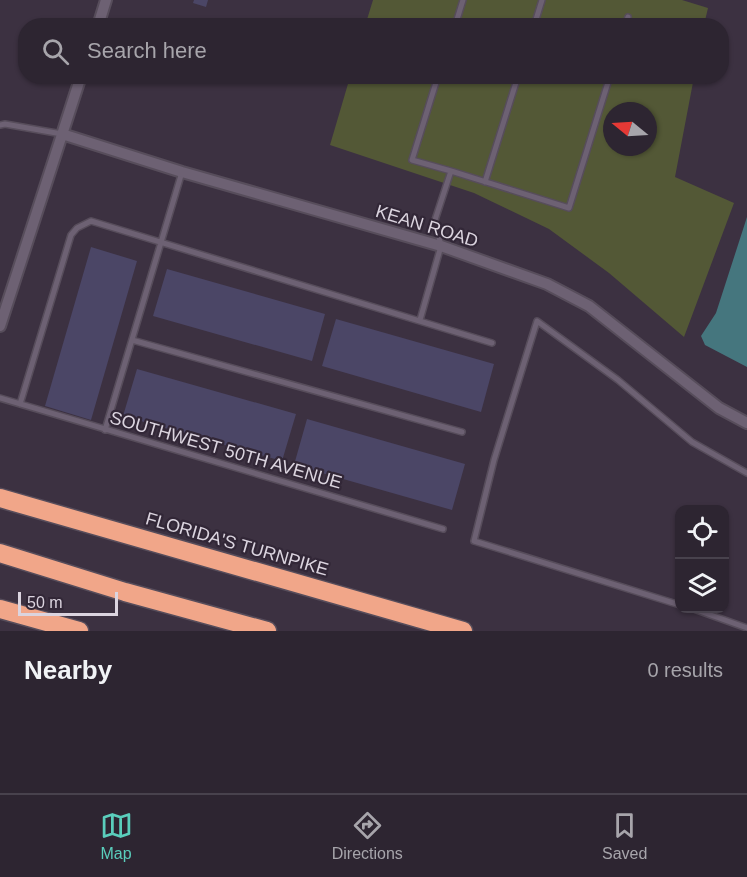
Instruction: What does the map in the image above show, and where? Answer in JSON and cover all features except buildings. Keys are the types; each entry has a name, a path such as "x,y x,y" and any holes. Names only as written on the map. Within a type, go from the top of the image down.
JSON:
{"highway":[{"name":"FLORIDA'S TURNPIKE","path":"0,498 463,631"},
{"path":"0,554 125,592 267,631"},
{"path":"0,609 79,631"}],"street":[{"path":"100,18 106,0"},
{"path":"1,319 78,84"},
{"name":"KEAN ROAD","path":"62,134 182,172 441,246 547,284 589,306 719,408 747,423"}],"lane":[{"path":"457,18 463,0"},
{"path":"536,18 542,0"},
{"path":"435,84 411,160 569,208 608,84"},
{"path":"485,182 516,84"},
{"path":"0,125 14,125 62,134"},
{"path":"420,320 441,246 435,220 451,171"},
{"path":"105,430 182,172"},
{"path":"20,404 71,235 77,228 91,221 492,343"},
{"path":"675,603 474,541 494,460 537,321 618,380 692,442 747,473"},
{"path":"132,340 462,432"},
{"name":"SOUTHWEST 50TH AVENUE","path":"0,398 443,529"},
{"path":"703,613 747,628"}],"shaded area":[{"path":"373,0 682,0 708,8 706,18 367,18"},
{"path":"348,84 693,84 675,177 734,203 684,337 609,273 549,229 474,193 330,145"},
{"path":"747,217 747,367 705,345 701,336 716,313"}]}
